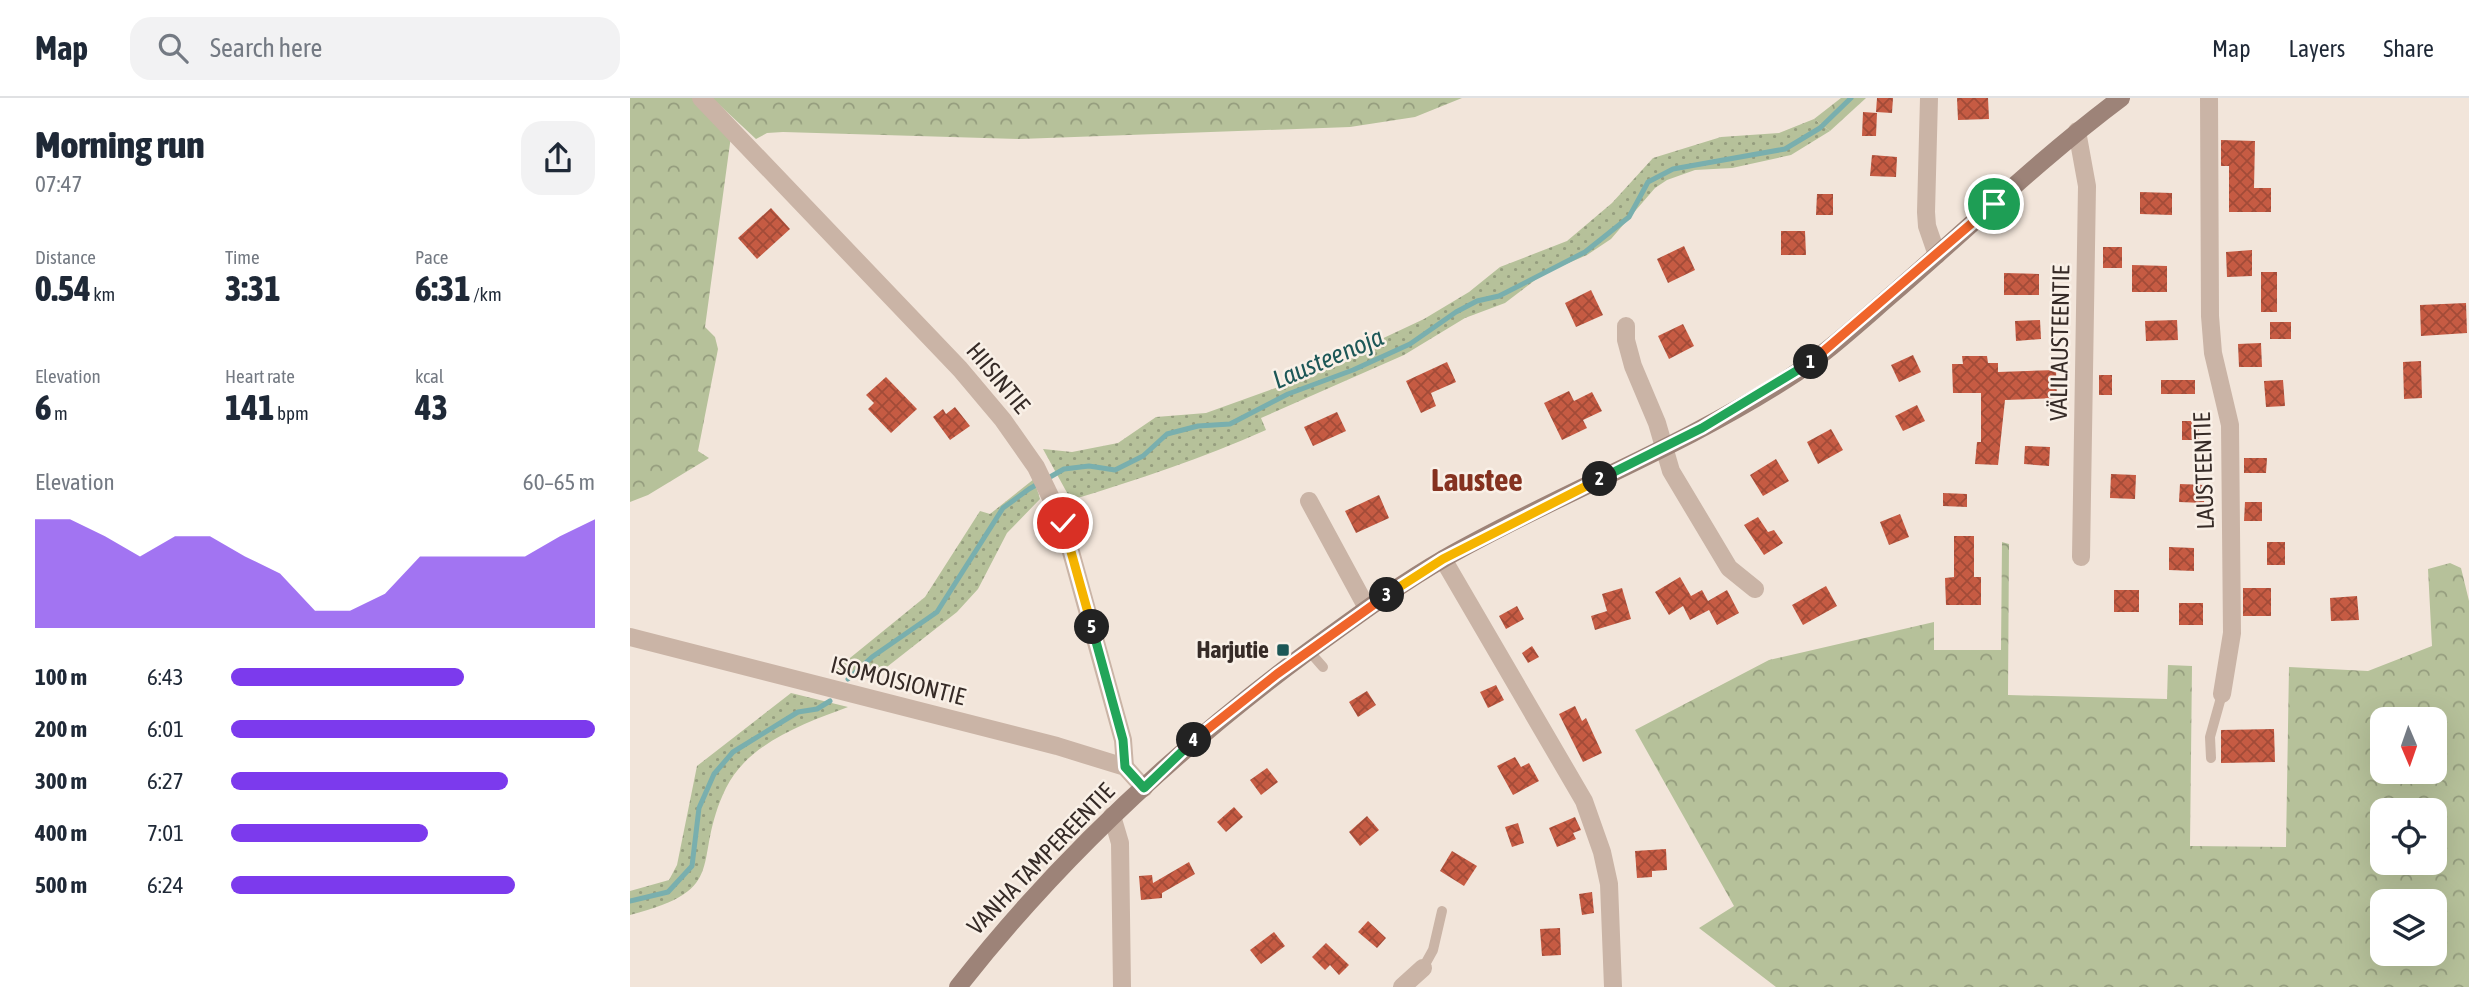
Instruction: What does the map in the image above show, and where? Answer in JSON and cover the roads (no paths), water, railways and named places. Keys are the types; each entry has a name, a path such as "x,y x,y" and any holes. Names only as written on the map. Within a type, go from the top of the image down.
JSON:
{"main road":[{"name":"VANHA TAMPEREENTIE","path":"958,987 1002,930 1112,816 1186,747 1309,651 1367,608 1443,559 1528,514 1663,449 1787,379 1828,350 2077,131 2121,98"}],"street":[{"name":"HIISINTIE","path":"701,98 960,369 1003,420 1039,472 1063,523 1123,740 1125,767"},
{"path":"1929,98 1926,212 1929,234 1937,255"},
{"name":"LAUSTEENTIE","path":"2209,98 2210,316 2213,353 2230,425 2232,633 2222,694"},
{"name":"VÄLILAUSTEENTIE","path":"2077,131 2087,186 2081,557"},
{"path":"1626,326 1626,341 1633,366 1657,423 1671,471 1729,568 1755,589"},
{"path":"1308,501 1367,608"},
{"path":"1443,559 1584,802 1602,852 1609,884 1614,987"},
{"name":"ISOMOISIONTIE","path":"630,638 1057,746 1125,767"},
{"path":"1125,767 1144,788"},
{"path":"1112,816 1120,843 1122,987"},
{"path":"1402,987 1423,968"}],"lane":[{"path":"1309,651 1323,667"},
{"name":"LAUSTEENTIE","path":"2210,758 2210,737 2222,694"},
{"path":"1423,968 1433,950 1442,911"}],"waterway":[{"name":"Lausteenoja","path":"848,679 872,657 937,612 1003,508 1029,489 1064,469 1089,466 1115,470 1143,456 1167,434 1198,426 1230,424 1288,394 1353,370 1410,344 1456,312 1477,301 1499,296 1585,252 1629,217 1648,182 1673,169 1785,149 1820,128 1851,98"},
{"name":"Lausteenoja","path":"630,901 668,892 692,866 699,808 714,774 733,752 798,712 817,709 830,701"}],"place":[{"name":"Harjutie","path":"1283,650"}],"district":[{"name":"Laustee","path":"1477,480"}]}
